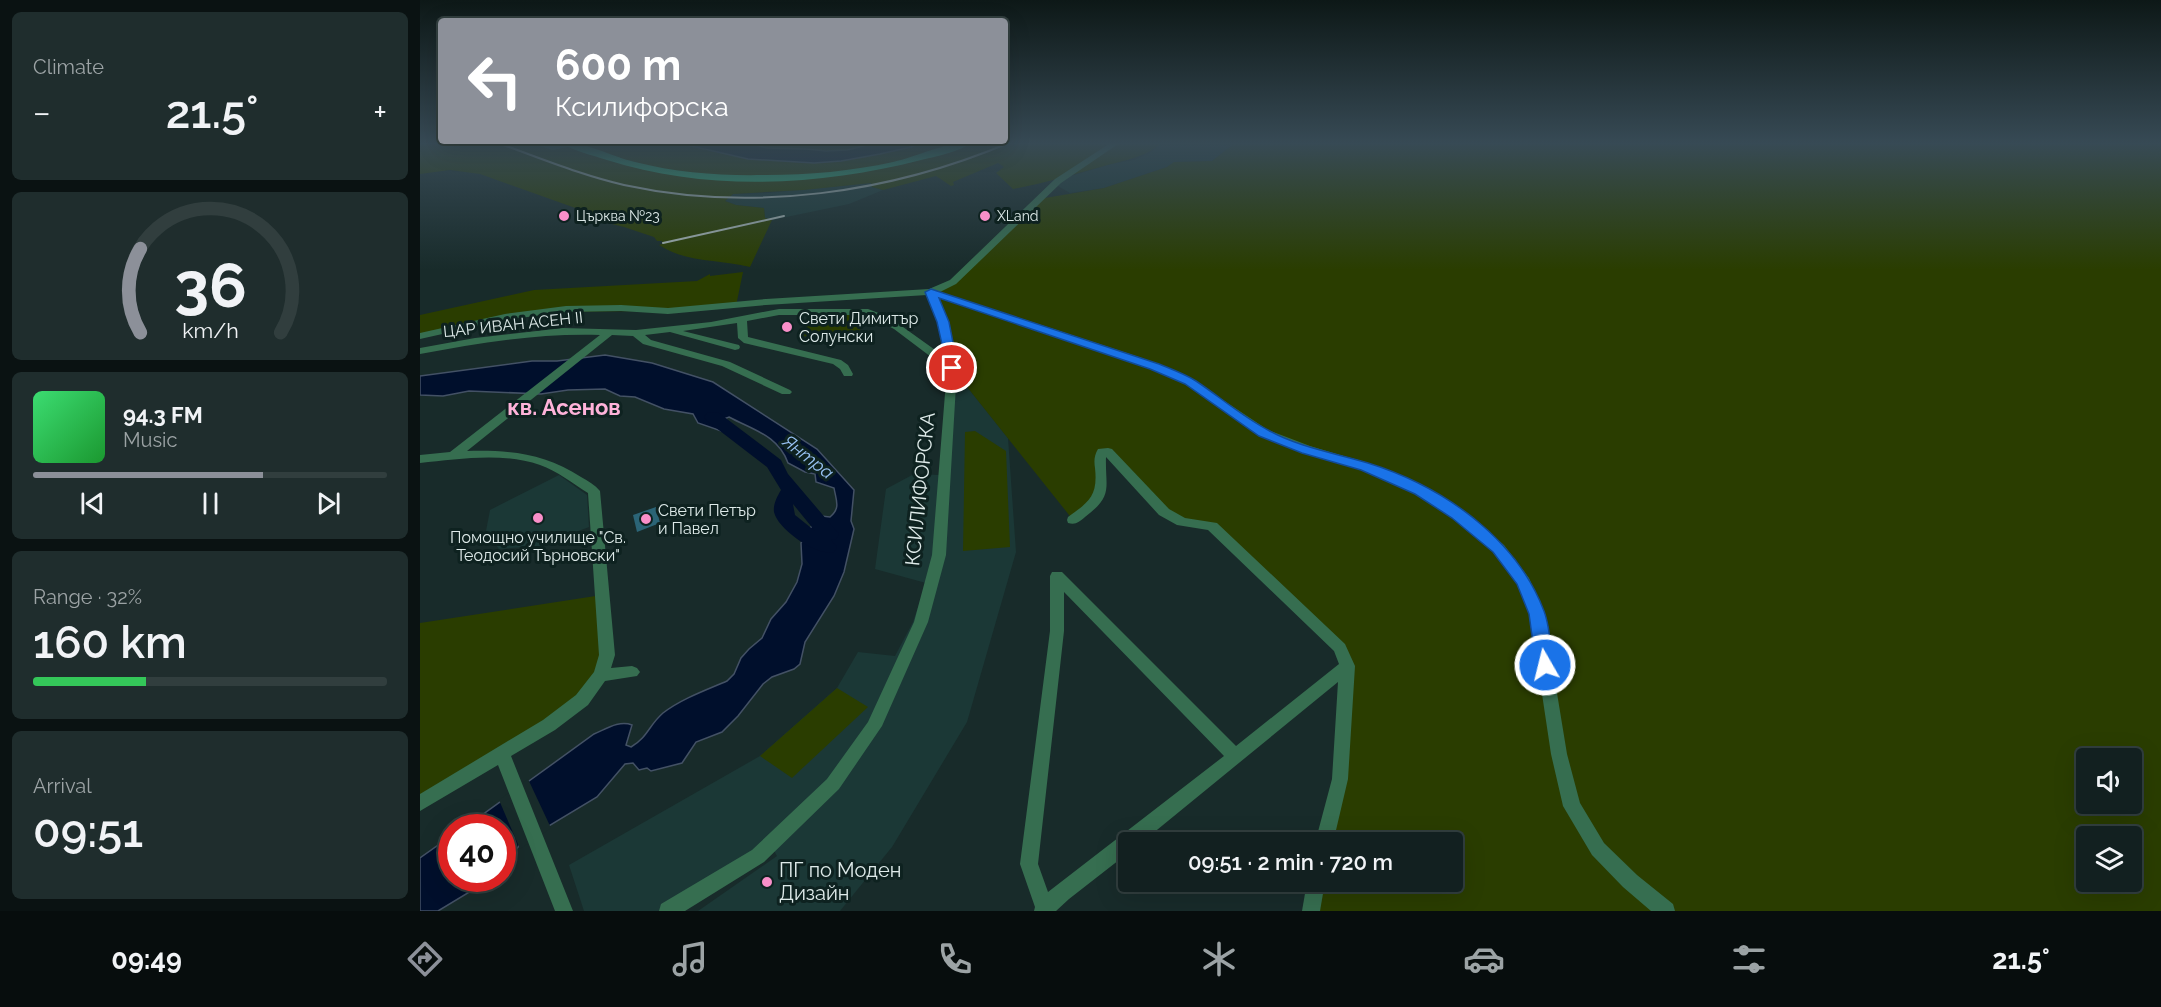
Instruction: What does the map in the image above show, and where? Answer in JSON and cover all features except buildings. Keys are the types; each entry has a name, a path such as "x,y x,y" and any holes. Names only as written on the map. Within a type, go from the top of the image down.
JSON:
{"street":[{"path":"420,336 505,317 566,309 621,308 668,311 766,302 931,292 953,282 1054,185"},
{"path":"931,292 1138,360 1189,382 1264,434 1306,450 1366,467 1420,490 1457,514 1498,548 1524,582 1537,614 1559,754 1572,806 1598,849 1630,881 1666,911"},
{"name":"КСИЛИФОРСКА","path":"668,911 758,855 833,784 874,726 921,622 939,555 952,368 943,322 931,292"},
{"name":"ЦАР ИВАН АСЕН II","path":"420,351 475,341 563,330 636,333 742,320 779,312 874,312 952,368"},
{"path":"742,320 743,338 758,344 837,362 848,374"},
{"path":"670,330 735,347"},
{"path":"453,456 610,332"},
{"path":"636,333 647,342 726,364 786,392"},
{"path":"1073,520 1096,502 1103,486 1100,457 1102,452 1108,453 1164,512 1182,522 1212,526 1340,648 1347,666 1340,779 1326,832"},
{"path":"420,459 453,456 537,460 562,471 594,491 607,655 601,675 582,700 504,760 420,803"},
{"path":"1235,756 1058,576 1057,631 1029,864 1044,910 1062,892 1152,824 1347,666"},
{"path":"601,675 632,672"},
{"path":"504,760 564,911"},
{"path":"1311,911 1314,892"}],"shaded area":[{"path":"855,185 871,185 872,187 883,190 849,204 772,220 765,218 764,208 736,205 725,201 733,194"},
{"path":"1055,185 1114,185 1104,188 1070,193"},
{"path":"952,368 1008,438 1016,552 967,722 892,847 840,911 698,911 777,856 770,844 665,911 584,911 569,865 760,756 837,688 858,652 895,656 913,622 926,583 875,569 886,489 914,474 940,475"},
{"name":"Помощно училище \"Св. Теодосий Търновски\"","path":"559,475 587,495 589,527 539,546 499,549 486,531 490,510"}],"green space":[{"path":"509,185 857,185 733,194 725,201 736,205 764,208 765,218 772,220 750,267 680,255 659,245 662,241 657,241 654,237 580,216 581,210"},
{"path":"871,185 904,185 883,190 872,187"},
{"path":"1008,185 1033,185 1013,189"},
{"path":"1114,185 2161,185 2161,911 1311,911 1314,892 1463,892 1463,832 1327,832 1340,779 1340,648 1212,526 1182,522 1102,452 1103,486 1073,520 952,368 931,292 945,287 1039,199"},
{"path":"743,272 736,306 649,311 542,312 420,336 420,315 534,290 697,281 710,274 710,276"},
{"path":"814,314 868,315 855,339 800,336"},
{"path":"975,431 1006,451 1010,547 963,551 965,432"},
{"path":"602,595 607,655 582,700 420,803 420,623"},
{"path":"837,688 868,707 792,778 760,756"}],"water":[{"name":"Янтра","path":"605,355 652,363 713,382 817,449 854,490 851,521 854,529 844,572 834,596 805,642 800,664 794,669 772,677 763,684 722,732 696,742 682,763 651,771 647,768 639,770 633,763 625,764 597,797 522,842 516,850 516,814 483,814 594,734 617,724 632,725 626,745 631,747 641,739 658,717 670,708 727,681 734,674 741,658 762,638 771,619 786,602 797,582 802,564 801,543 813,524 813,515 830,517 837,507 834,488 816,482 815,474 805,472 788,463 778,446 764,434 729,417 721,420 733,430 727,433 698,423 693,414 664,409 635,397 620,396 605,389 568,390 541,394 469,391 443,396 420,395 420,376 532,361 557,361"},
{"path":"438,845 438,892 469,892 438,911 420,911 420,858"}],"pier":[{"path":"528,779 551,828 520,849 516,840 516,814 505,814 499,800"}],"waterway":[{"path":"713,417 775,464 780,476 791,489"},
{"path":"791,489 829,534"},
{"path":"791,489 783,510 786,518 800,531 827,547"}],"railway":[{"path":"622,185 673,193 722,197 771,197 821,193 872,185"},
{"path":"663,243 784,216"}],"place":[{"name":"Църква №23","path":"564,216"},
{"name":"XLand","path":"985,216"},
{"name":"Свети Димитър Солунски","path":"787,327"},
{"name":"Помощно училище \"Св. Теодосий Търновски\"","path":"538,518"},
{"name":"Свети Петър и Павел","path":"646,519"},
{"name":"ПГ по Моден Дизайн","path":"767,882"}],"district":[{"name":"кв. Асенов","path":"564,407"}],"route":[{"path":"952,368 943,322 931,292 1155,366 1189,382 1264,434 1306,450 1366,467 1420,490 1457,514 1498,548 1524,582 1537,614 1545,665"}]}
